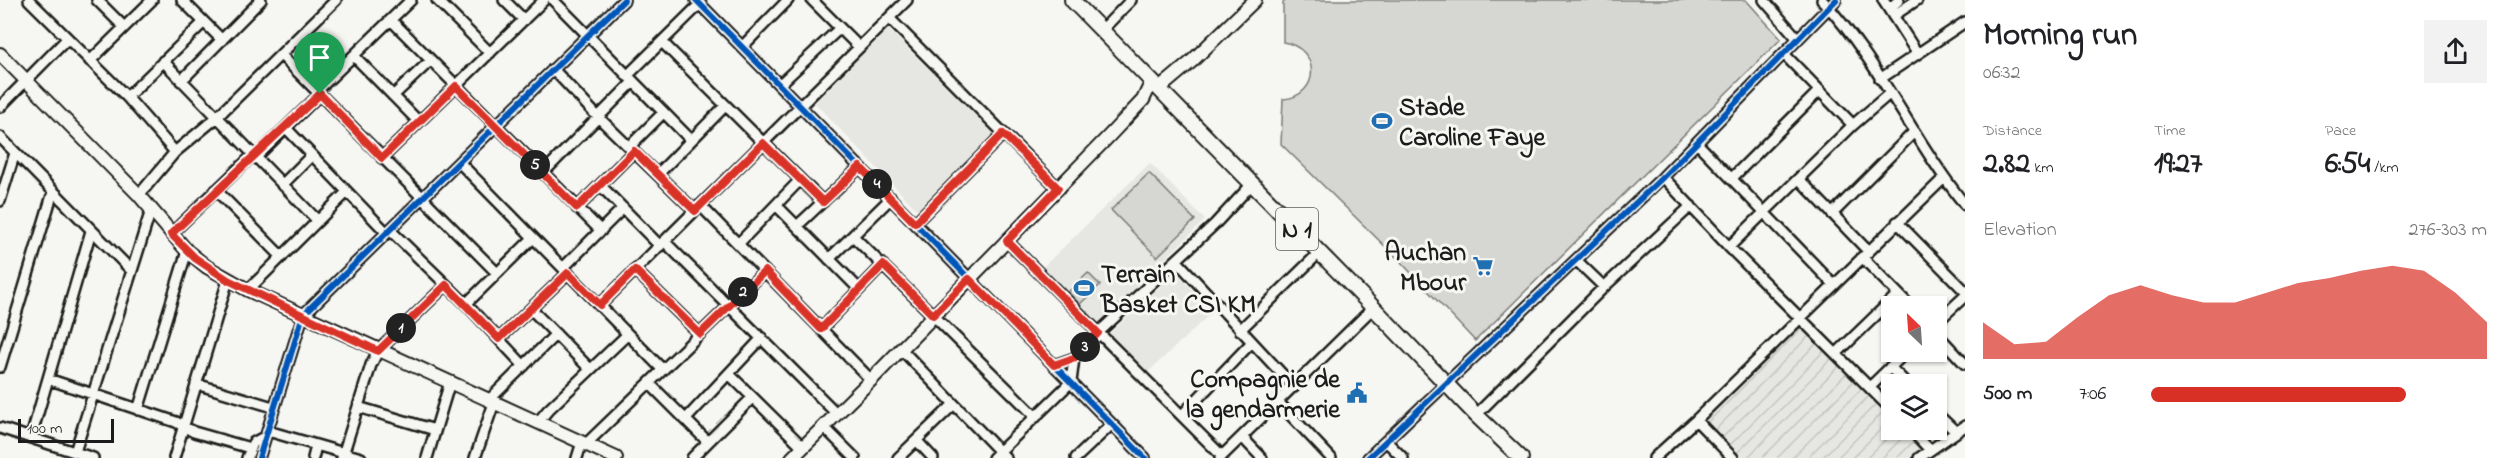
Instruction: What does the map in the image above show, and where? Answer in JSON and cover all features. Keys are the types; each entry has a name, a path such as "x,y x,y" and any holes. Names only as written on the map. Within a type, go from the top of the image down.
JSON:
{"highway":[{"name":"N 1","path":"1072,0 1374,307 1514,456"}],"main road":[{"path":"792,458 824,428 1143,100 1191,62 1248,2"},
{"path":"0,54 139,195 187,251 228,280 378,351 616,458"}],"street":[{"path":"29,0 127,97 175,152"},
{"path":"97,0 124,27"},
{"path":"90,61 152,0"},
{"path":"182,0 222,40"},
{"path":"171,234 216,190 286,128 411,0"},
{"path":"437,0 490,53"},
{"path":"504,0 524,20"},
{"path":"382,158 544,0"},
{"path":"553,0 691,140"},
{"path":"259,458 303,315 623,0"},
{"path":"742,47 787,0"},
{"path":"812,0 859,47"},
{"path":"1102,30 1131,0"},
{"path":"1764,0 1798,39"},
{"path":"1368,458 1663,177 1784,54 1825,4 1836,0"},
{"path":"1883,0 1917,53"},
{"path":"1891,12 1899,0"},
{"path":"1891,12 1917,0"},
{"path":"181,81 222,40 254,2"},
{"path":"139,195 175,152 216,118 281,55 329,2"},
{"path":"543,173 598,117 698,2 1145,458"},
{"path":"600,305 902,2"},
{"path":"1825,4 1880,79 1944,178 1965,205"},
{"path":"888,18 1058,188"},
{"path":"391,20 601,231"},
{"path":"127,97 204,22"},
{"path":"1880,79 1965,22"},
{"path":"779,85 840,28"},
{"path":"0,107 67,39"},
{"path":"662,42 823,202"},
{"path":"1784,54 1853,125"},
{"path":"281,55 497,273"},
{"path":"354,56 419,122"},
{"path":"393,96 431,60"},
{"path":"163,61 318,221"},
{"path":"553,69 598,117 658,174 738,244 871,380"},
{"path":"1732,178 1819,91"},
{"path":"1729,247 1853,125 1890,94"},
{"path":"658,174 725,106"},
{"path":"577,208 663,113"},
{"path":"286,128 347,192 466,304 524,366"},
{"path":"1832,214 1914,132"},
{"path":"915,223 1003,134"},
{"path":"0,137 131,270"},
{"path":"1697,142 1834,285"},
{"path":"0,201 15,153"},
{"path":"282,185 312,155"},
{"path":"459,162 663,370"},
{"path":"797,226 860,167"},
{"path":"1663,177 1729,247 1881,398"},
{"path":"1653,458 1696,420 1944,178"},
{"path":"1799,179 1832,214 1898,294 1836,354"},
{"path":"738,244 800,180"},
{"path":"1054,365 1074,358 1177,261 1252,184"},
{"path":"600,185 729,306 837,414"},
{"path":"216,190 282,257"},
{"path":"0,367 53,192"},
{"path":"248,290 347,192"},
{"path":"829,259 891,198"},
{"path":"776,205 860,289"},
{"path":"1476,414 1604,286 1691,206"},
{"path":"499,339 531,309 623,208"},
{"path":"75,452 151,210"},
{"path":"1898,222 1965,291"},
{"path":"30,437 91,231"},
{"path":"853,236 1036,417"},
{"path":"466,304 533,238"},
{"path":"1007,241 1182,415 1221,457 1374,307"},
{"path":"138,410 187,251"},
{"path":"1240,330 1320,252"},
{"path":"1576,260 1604,286"},
{"path":"1177,261 1294,387"},
{"path":"821,329 883,265"},
{"path":"635,270 700,334"},
{"path":"577,458 584,443 765,271"},
{"path":"174,458 228,280"},
{"path":"343,455 378,351 446,285"},
{"path":"1947,313 1965,296"},
{"path":"531,309 590,369"},
{"path":"0,324 11,327"},
{"path":"475,458 491,401 556,334"},
{"path":"538,422 628,334"},
{"path":"686,419 762,338"},
{"path":"1182,415 1252,342"},
{"path":"1947,345 1965,364"},
{"path":"901,349 1000,456 1071,382 1074,358"},
{"path":"1870,387 1895,362"},
{"path":"1890,367 1897,374"},
{"path":"729,374 803,447"},
{"path":"48,379 183,425 194,432 249,453 257,440 267,433 361,458"},
{"path":"427,458 450,382"},
{"path":"649,383 707,441"},
{"path":"196,384 273,407"},
{"path":"692,458 752,398"},
{"path":"1278,402 1331,458"},
{"path":"898,458 954,404"},
{"path":"358,407 435,430"},
{"path":"1919,458 1962,428 1947,419"},
{"path":"1696,420 1733,458"},
{"path":"1076,458 1112,424"},
{"path":"0,428 93,458"},
{"path":"824,428 855,458"},
{"path":"1242,437 1262,458"},
{"path":"1920,440 1930,450"},
{"path":"917,441 933,458"},
{"path":"1386,441 1403,458"},
{"path":"313,458 316,446"}],"shaded area":[{"name":"Stade Caroline Faye","path":"1286,0 1746,0 1781,39 1475,341 1399,260 1281,144 1283,99 1295,96 1304,90 1310,81 1312,72 1310,62 1304,53 1295,46 1283,42 1283,3"},
{"path":"888,29 996,136 920,213 815,103"},
{"path":"1150,163 1205,220 1097,325 1041,269"},
{"path":"1149,173 1195,220 1157,257 1111,210"},
{"path":"1176,272 1212,312 1145,375 1108,335"},
{"name":"Terrain Basket CSI KM","path":"1088,273 1100,285 1080,304 1068,292"},
{"path":"1801,324 1881,406 1881,440 1916,440 1924,448 1910,458 1737,458 1702,421"}],"cycle path":[{"path":"259,458 303,315 624,0"},
{"path":"696,0 1145,458"},
{"path":"1368,458 1663,177 1836,0"}],"place":[{"name":"Stade Caroline Faye","path":"1382,121"},
{"name":"Auchan Mbour","path":"1483,266"},
{"name":"Terrain Basket CSI KM","path":"1084,288"},
{"name":"Compagnie de la gendarmerie","path":"1357,393"}],"route":[{"path":"456,86 577,208 634,151 695,211 763,143 823,202 860,167 915,223 1003,134 1058,188 1007,241 1098,333 1074,358 1054,365 969,279 933,315 883,265 821,329 765,271 700,334 635,270 600,305 568,273 499,339 446,285 378,351 228,280 195,258 171,234 253,155 255,158 320,94 382,158 456,86"}]}
